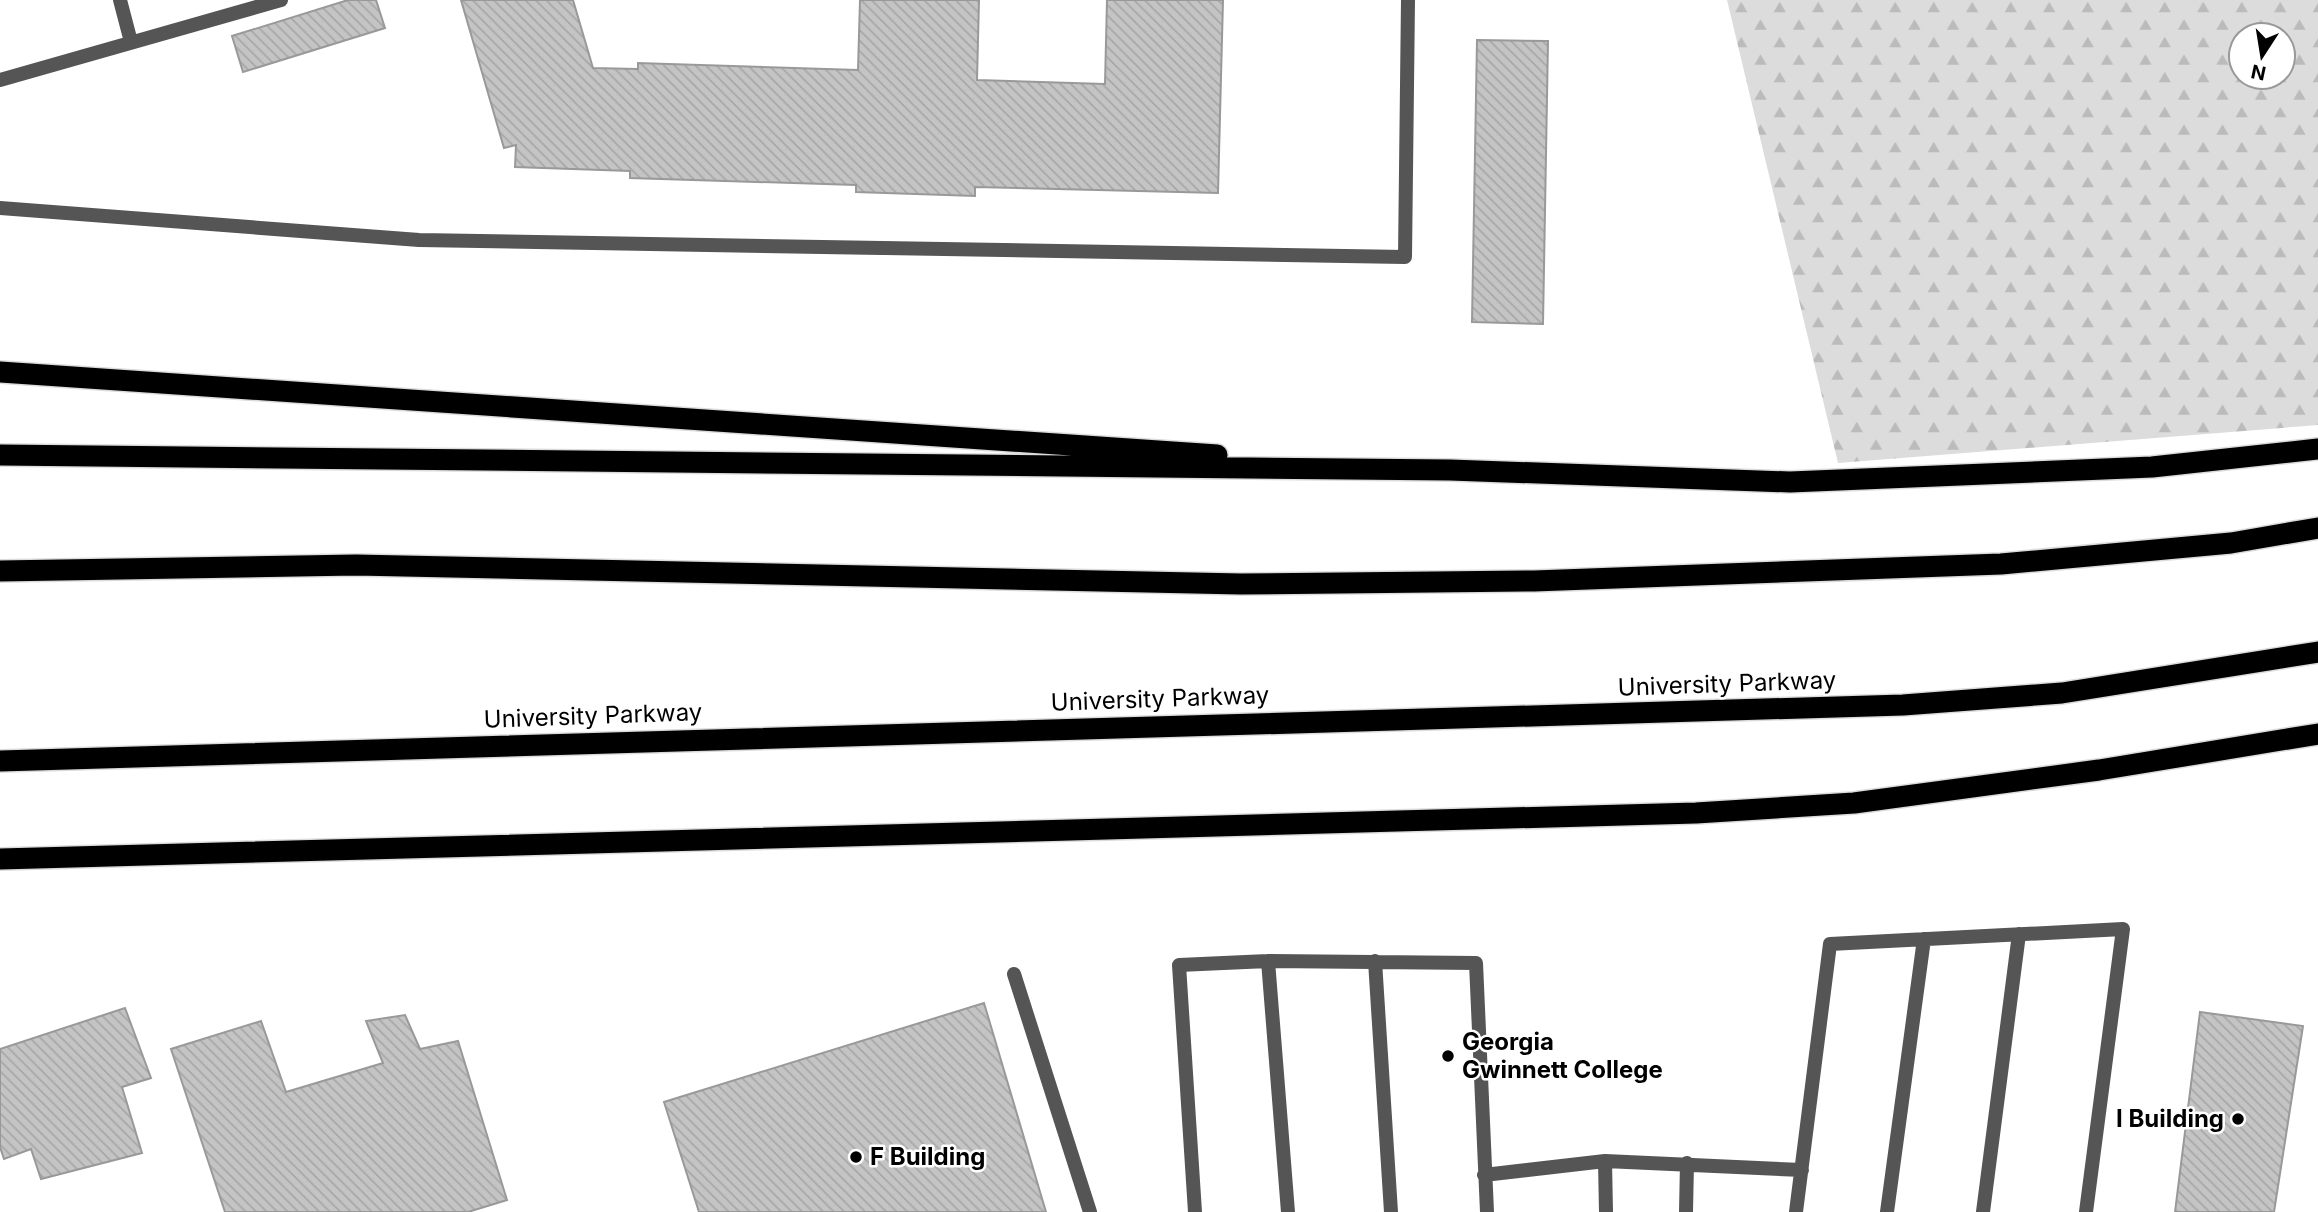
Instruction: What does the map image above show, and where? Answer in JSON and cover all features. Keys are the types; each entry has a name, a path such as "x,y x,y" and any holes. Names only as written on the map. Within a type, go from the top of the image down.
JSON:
{"highway":[{"path":"0,372 1450,470"},
{"path":"0,455 1450,470 1790,482 2152,467 2318,449"},
{"path":"0,572 356,565 1241,584 1534,581 2001,565 2231,543 2318,528"},
{"name":"University Parkway","path":"0,761 1903,705 2062,693 2318,652"},
{"path":"0,859 1696,813 1854,803 2099,770 2318,734"}],"street":[{"path":"120,0 131,42"},
{"path":"0,80 281,0"},
{"path":"0,208 419,240 1405,257 1408,0"},
{"path":"1796,1212 1830,944 2123,929 2086,1212"},
{"path":"1983,1212 2019,934"},
{"path":"1887,1212 1924,939"},
{"path":"1268,961 1288,1212"},
{"path":"1195,1212 1179,965 1268,961 1476,963 1487,1212"},
{"path":"1375,961 1391,1212"},
{"path":"1014,974 1090,1212"},
{"path":"1484,1175 1605,1161 1802,1170"},
{"path":"1605,1161 1606,1212"},
{"path":"1686,1212 1687,1163"}],"green space":[{"path":"1727,0 2318,0 2318,425 1838,463"}],"building":[{"path":"348,0 376,0 385,28 243,72 232,36"},
{"path":"461,0 573,0 593,68 638,69 638,63 858,70 860,0 979,0 977,80 1105,84 1107,0 1223,0 1218,193 975,187 975,196 856,192 856,185 630,178 630,171 515,167 516,145 504,148"},
{"path":"1477,40 1548,41 1543,324 1472,322"},
{"name":"F Building","path":"984,1003 1046,1212 699,1212 664,1102"},
{"path":"125,1008 151,1078 122,1087 142,1153 41,1179 31,1149 4,1159 0,1147 0,1049"},
{"name":"I Building","path":"2200,1012 2303,1026 2274,1212 2175,1212"},
{"path":"405,1015 420,1049 458,1041 507,1200 468,1212 225,1212 171,1049 261,1021 286,1092 383,1063 366,1021"}],"place":[{"name":"Georgia Gwinnett College","path":"1448,1056"},
{"name":"I Building","path":"2238,1119"},
{"name":"F Building","path":"856,1157"}]}
